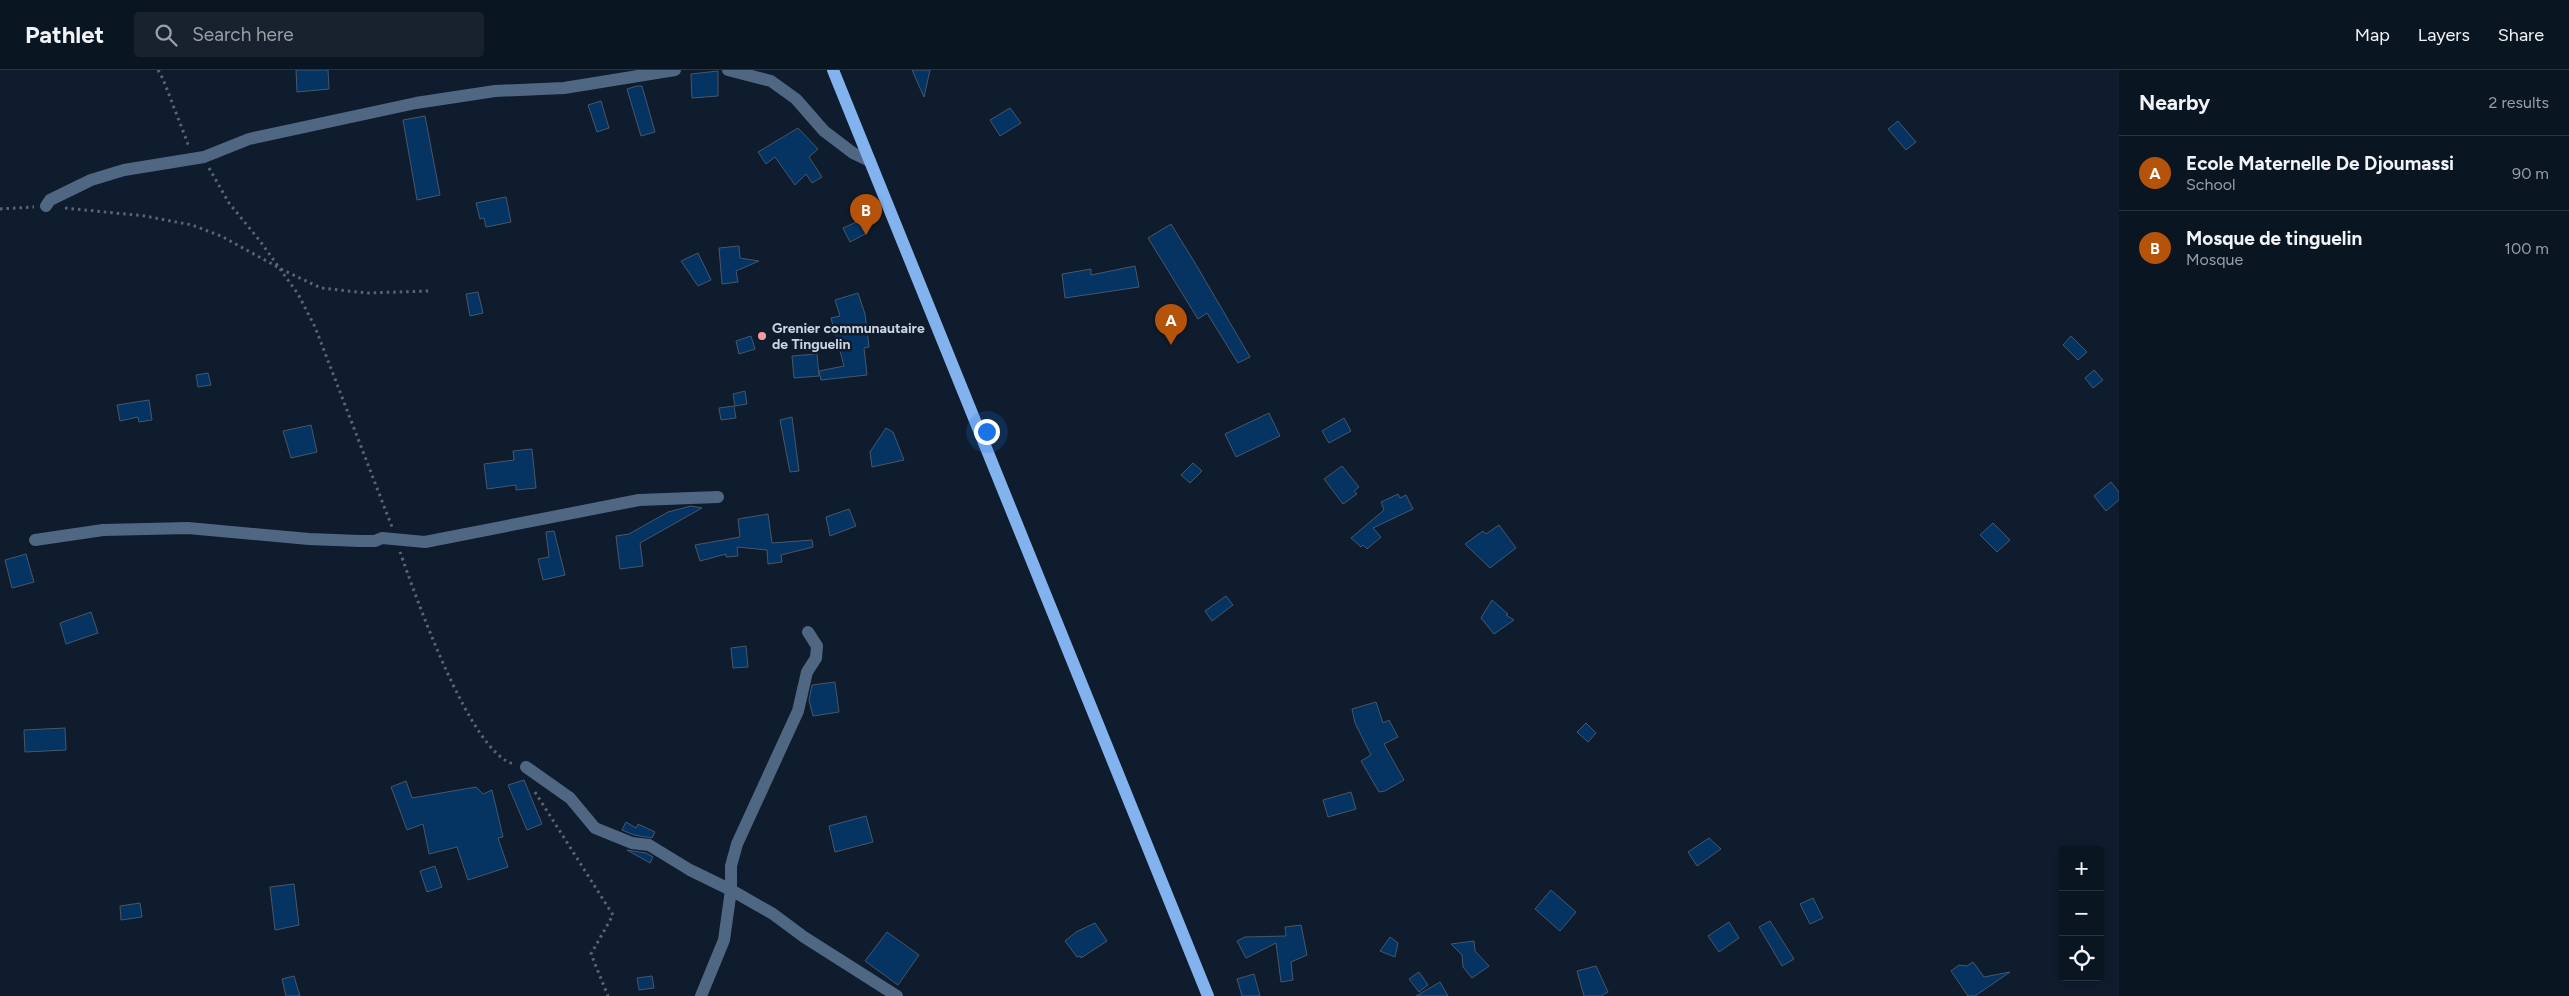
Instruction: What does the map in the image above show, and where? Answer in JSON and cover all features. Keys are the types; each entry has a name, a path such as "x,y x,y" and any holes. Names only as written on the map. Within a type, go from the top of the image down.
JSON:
{"main road":[{"path":"833,70 1208,996"}],"street":[{"path":"46,206 50,200 91,180 124,170 204,157 249,140 416,102 495,91 564,88 675,70"},
{"path":"728,70 771,81 796,99 824,131 853,153 870,161"},
{"path":"35,540 102,530 188,528 236,531 244,535 280,534 360,541 396,539 438,541 478,530 639,500 718,497"},
{"path":"701,996 716,954 724,940 731,890 731,866 737,844 798,711 807,672 816,658 818,646 808,632"},
{"path":"526,767 570,798 595,828 632,843 649,845 690,870 731,890 773,914 804,937 898,996"}],"path":[{"path":"158,70 188,144 204,157 212,177 229,203 282,270 298,294 315,327 396,539 416,597 468,714 488,743 507,762 526,767 532,788 614,916 590,954 608,996"},
{"path":"0,209 46,206 145,216 192,225 221,236 282,270 321,288 367,293 429,291"}],"building":[{"path":"296,70 328,70 329,89 297,92"},
{"path":"912,70 930,70 924,97"},
{"path":"718,71 718,96 692,98 691,74"},
{"path":"642,86 655,132 641,136 627,89"},
{"path":"601,101 609,128 597,132 588,105"},
{"path":"1010,108 1021,123 1000,136 990,120"},
{"path":"425,116 440,195 417,200 403,120"},
{"path":"1898,121 1916,142 1906,150 1888,129"},
{"path":"798,128 818,149 809,157 822,177 812,183 806,174 795,185 775,157 766,164 758,152"},
{"path":"506,197 511,222 486,227 484,218 480,219 476,203"},
{"path":"861,220 867,233 850,242 843,228"},
{"path":"1171,224 1250,357 1238,363 1207,313 1198,319 1148,238"},
{"path":"739,246 740,258 759,261 736,271 738,282 722,284 719,248"},
{"path":"698,253 711,280 698,286 681,261"},
{"path":"1135,266 1139,287 1065,298 1062,274 1091,269 1091,275"},
{"path":"478,292 483,313 470,316 466,294"},
{"path":"858,293 865,314 869,347 864,348 867,375 821,380 819,371 844,366 831,318 840,316 835,300"},
{"path":"751,336 755,349 739,354 736,341"},
{"path":"2071,336 2087,352 2078,360 2063,345"},
{"path":"817,354 819,376 794,378 792,356"},
{"path":"2094,370 2103,380 2093,388 2085,378"},
{"path":"208,373 211,385 198,387 196,375"},
{"path":"745,391 747,404 735,406 733,394"},
{"path":"149,400 152,420 139,422 138,417 120,421 117,405"},
{"path":"734,406 736,418 721,420 719,408"},
{"path":"1269,413 1280,436 1236,457 1225,434"},
{"path":"792,417 799,471 790,472 780,420"},
{"path":"1344,418 1351,431 1329,443 1322,431"},
{"path":"311,425 317,452 291,458 283,431"},
{"path":"886,428 893,432 904,460 872,467 870,452"},
{"path":"532,449 536,488 516,490 516,485 487,489 484,464 514,460 513,451"},
{"path":"1193,463 1202,471 1190,483 1181,475"},
{"path":"1342,466 1359,487 1354,491 1357,494 1343,504 1324,479"},
{"path":"2111,482 2119,492 2119,500 2106,511 2094,496"},
{"path":"1398,494 1400,498 1406,495 1413,509 1373,528 1381,537 1367,549 1363,545 1361,547 1351,538 1384,510 1381,502"},
{"path":"691,506 702,508 640,543 643,566 620,569 616,536 629,534 668,512"},
{"path":"849,509 856,526 830,536 826,517"},
{"path":"768,514 772,543 812,540 813,547 781,555 782,562 768,564 767,550 737,547 738,556 726,557 726,554 700,561 695,545 740,537 738,519"},
{"path":"1993,523 2010,540 1997,552 1980,535"},
{"path":"1499,525 1516,548 1490,568 1465,544 1483,531 1486,534"},
{"path":"554,531 565,575 543,580 538,559 549,557 546,532"},
{"path":"26,554 34,582 12,588 5,560"},
{"path":"1226,596 1233,605 1212,621 1205,611"},
{"path":"1492,600 1508,614 1506,615 1514,620 1494,634 1481,618"},
{"path":"91,612 98,633 66,644 60,623"},
{"path":"746,646 748,667 733,668 731,648"},
{"path":"835,682 839,712 813,716 809,700 812,685"},
{"path":"1376,702 1383,723 1389,720 1398,737 1384,744 1404,780 1385,791 1379,792 1361,761 1371,755 1355,723 1352,709"},
{"path":"1586,723 1596,733 1588,742 1577,732"},
{"path":"65,728 66,750 25,752 24,730"},
{"path":"524,780 542,824 527,830 508,785"},
{"path":"406,781 412,798 476,787 483,794 492,790 503,837 498,838 508,867 468,880 457,847 429,854 423,824 407,830 391,787"},
{"path":"1351,792 1356,809 1328,817 1323,800"},
{"path":"866,816 873,842 835,852 829,826"},
{"path":"626,822 636,828 638,824 655,832 652,838 634,835 622,830"},
{"path":"1709,838 1721,849 1697,866 1688,852"},
{"path":"627,850 646,853 653,857 650,863"},
{"path":"435,866 442,887 427,892 420,871"},
{"path":"294,884 299,925 275,930 270,887"},
{"path":"1551,890 1576,912 1560,931 1535,909"},
{"path":"1813,898 1823,918 1810,924 1800,904"},
{"path":"140,903 142,917 121,920 120,906"},
{"path":"1770,921 1794,959 1782,966 1759,927"},
{"path":"1729,922 1739,938 1719,952 1708,936"},
{"path":"1095,923 1107,941 1081,958 1080,956 1077,957 1065,941 1076,932"},
{"path":"1301,925 1307,955 1291,962 1293,980 1281,982 1276,943 1246,958 1237,941 1245,937 1286,936 1285,927"},
{"path":"887,932 919,955 898,985 865,961"},
{"path":"1390,937 1398,943 1395,957 1380,951"},
{"path":"1474,941 1475,951 1489,966 1472,978 1463,967 1462,955 1451,944"},
{"path":"1973,962 1984,977 2010,972 1975,996 1968,996 1951,971 1959,965 1967,966"},
{"path":"1596,966 1608,992 1601,996 1584,996 1577,971"},
{"path":"1419,972 1428,985 1419,992 1409,979"},
{"path":"1254,974 1260,996 1242,996 1237,979"},
{"path":"294,976 300,996 286,996 282,979"},
{"path":"652,976 654,988 639,990 637,978"},
{"path":"1440,982 1448,996 1416,996"}],"place":[{"name":"Mosque de tinguelin","path":"866,235"},
{"name":"Grenier communautaire de Tinguelin","path":"762,336"},
{"name":"Ecole Maternelle De Djoumassi","path":"1171,345"}]}
